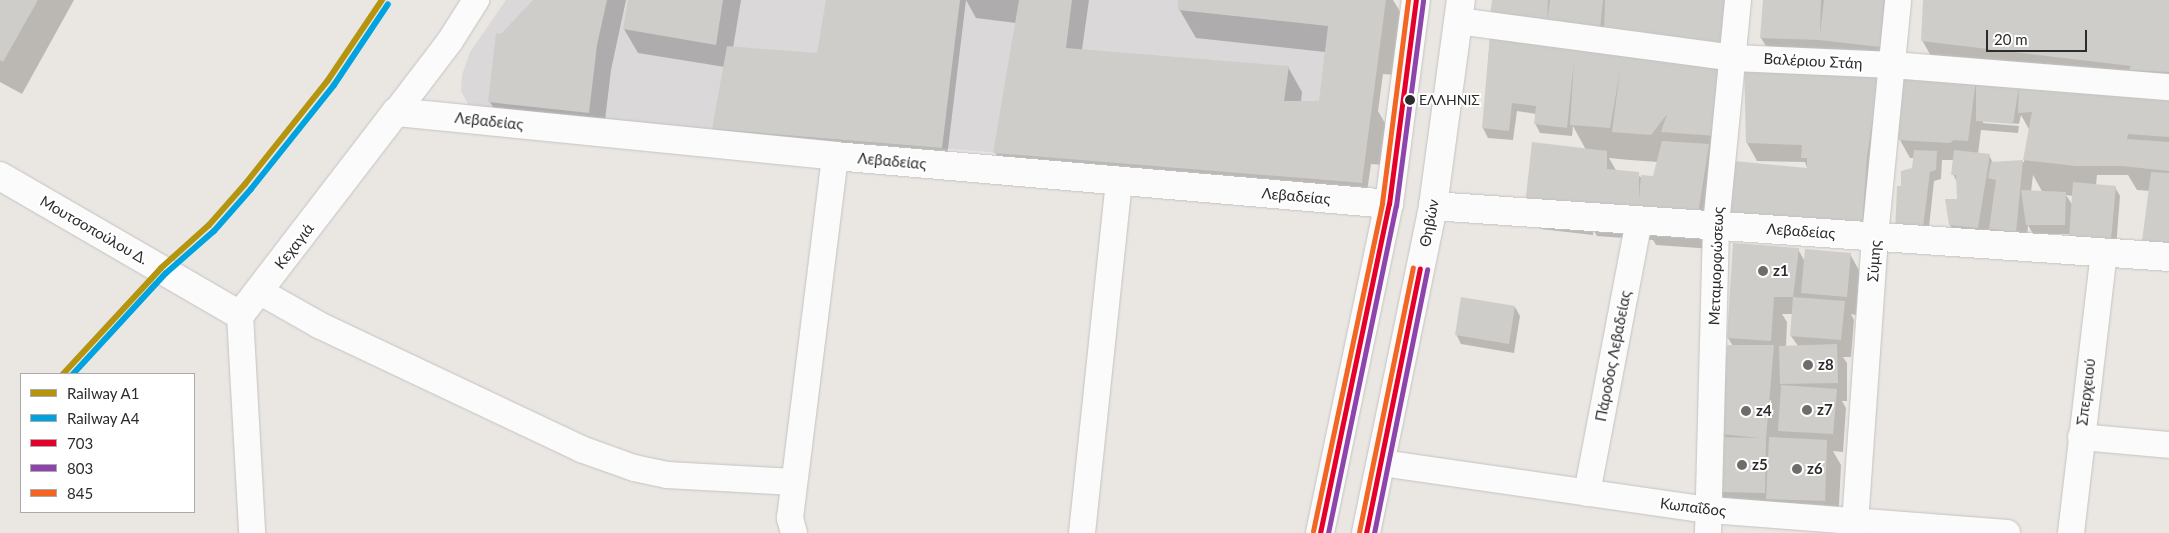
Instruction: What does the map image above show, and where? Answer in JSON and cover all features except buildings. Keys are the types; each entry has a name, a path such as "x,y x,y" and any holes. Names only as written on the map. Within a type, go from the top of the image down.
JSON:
{"street":[{"name":"Κεχαγιά","path":"240,315 450,41 476,0"},
{"path":"1320,533 1389,204 1416,0"},
{"name":"Μεταμορφώσεως","path":"1709,522 1716,225 1734,58 1738,0"},
{"name":"Σύμης","path":"1855,523 1875,236 1898,0"},
{"name":"Βαλέριου Στάη","path":"1459,11 1734,58 1893,65 2169,87"},
{"name":"Θηβών","path":"1366,533 1382,463 1433,206 1459,11"},
{"name":"Λεβαδείας","path":"396,112 835,156 1389,204"},
{"path":"794,533 790,518 835,156"},
{"name":"Μουτσοπούλου Δ.","path":"0,176 240,315"},
{"path":"1082,533 1119,180"},
{"name":"Λεβαδείας","path":"1433,206 2169,257"},
{"name":"Πάροδος Λεβαδείας","path":"1587,493 1639,220"},
{"name":"Σπερχειού","path":"2071,533 2104,252"},
{"path":"258,291 318,325 581,450 634,468 667,474 794,482"},
{"path":"240,315 252,533"},
{"path":"2081,437 2169,445"},
{"name":"Κωπαΐδος","path":"1382,463 1587,493 1709,522 1855,523 2007,533"}],"shaded area":[{"path":"506,0 1386,0 1362,183 478,110 468,104 461,91 462,75 470,52"}],"rail line":[{"name":"A1","path":"64,373 161,268 209,225 245,184 328,80 382,0"},
{"name":"A4","path":"74,373 166,273 214,231 251,189 334,85 388,4"}],"transit line":[{"name":"845","path":"1313,531 1382,203 1408,0"},
{"name":"703","path":"1320,533 1389,204 1416,0"},
{"name":"803","path":"1328,533 1396,206 1423,1"},
{"name":"845","path":"1359,532 1413,267"},
{"name":"703","path":"1366,533 1420,268"},
{"name":"803","path":"1374,533 1427,269"}],"place":[{"name":"ΕΛΛΗΝΙΣ","path":"1410,100"},
{"name":"z1","path":"1763,271"},
{"name":"z8","path":"1808,365"},
{"name":"z7","path":"1807,410"},
{"name":"z4","path":"1746,411"},
{"name":"z5","path":"1742,465"},
{"name":"z6","path":"1797,469"}]}
